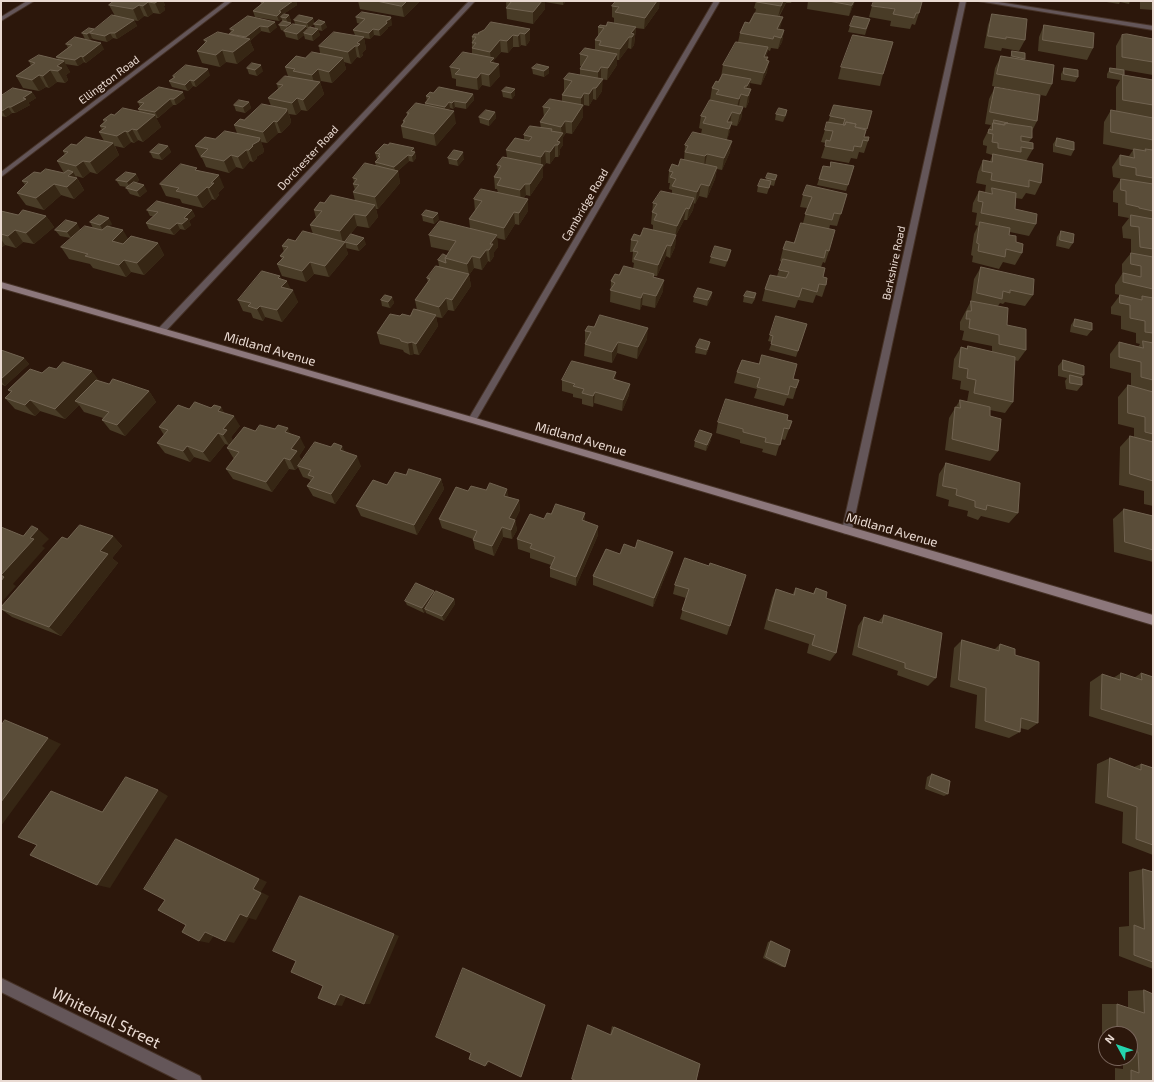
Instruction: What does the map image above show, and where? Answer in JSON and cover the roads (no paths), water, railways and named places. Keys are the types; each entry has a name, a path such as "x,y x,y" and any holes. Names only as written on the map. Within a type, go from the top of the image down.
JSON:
{"street":[{"path":"1,19 31,1"},
{"name":"Ellington Road","path":"1,175 230,1"},
{"name":"Dorchester Road","path":"161,331 472,1"},
{"name":"Cambridge Road","path":"472,420 717,1"},
{"name":"Berkshire Road","path":"847,530 963,1"},
{"path":"981,1 1153,28"},
{"name":"Midland Avenue","path":"1,285 472,420 1153,620"},
{"name":"Whitehall Street","path":"1,985 195,1081"}]}
